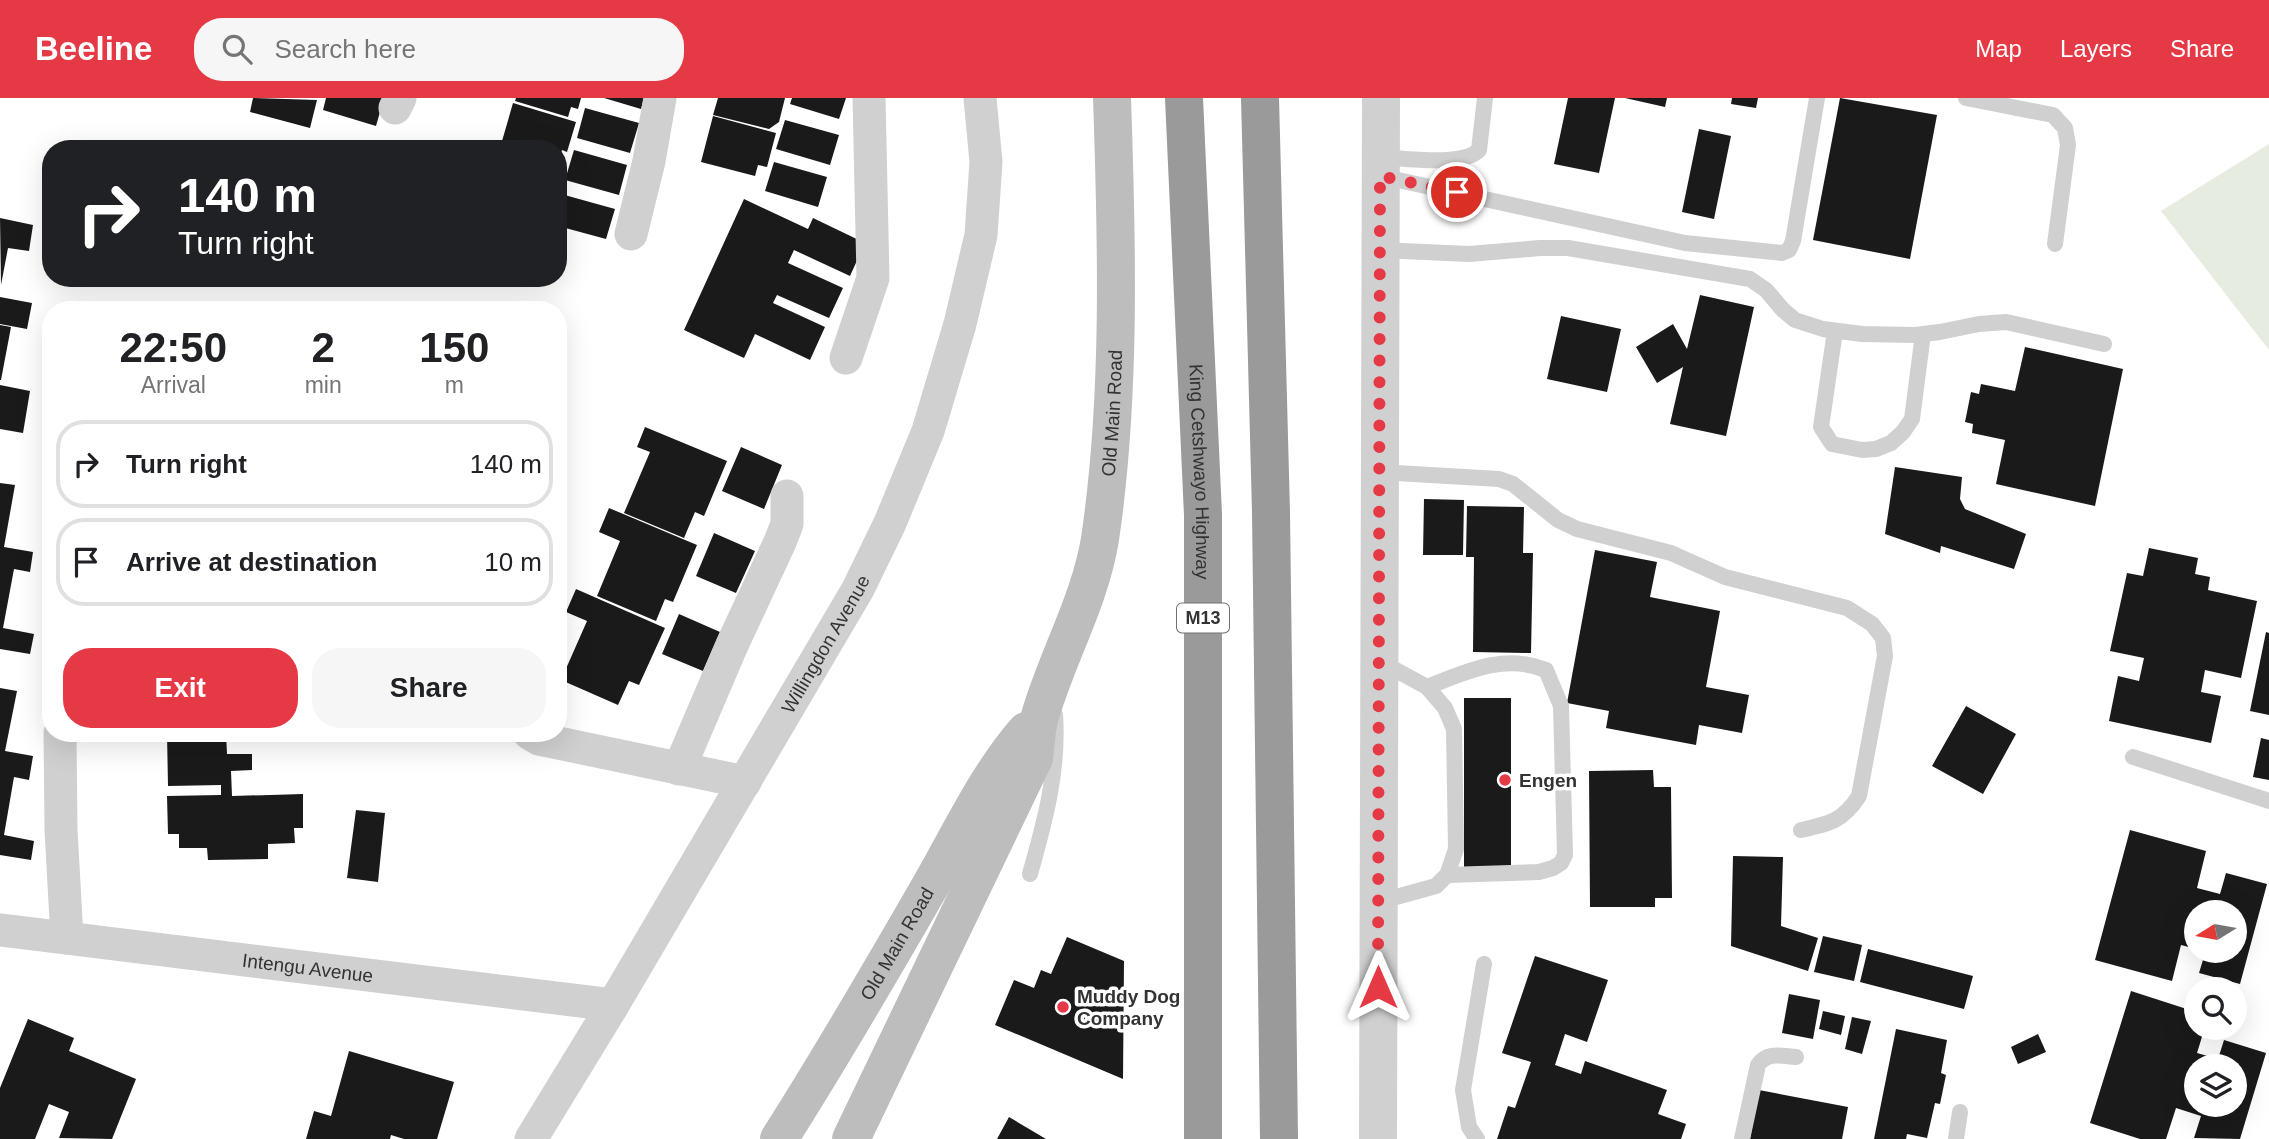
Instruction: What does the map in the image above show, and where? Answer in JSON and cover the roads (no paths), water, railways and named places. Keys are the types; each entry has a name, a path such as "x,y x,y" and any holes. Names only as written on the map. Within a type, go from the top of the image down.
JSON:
{"highway":[{"name":"King Cetshwayo Highway","path":"1184,98 1203,515 1203,1139"},
{"path":"1260,98 1271,512 1279,1139"}],"main road":[{"name":"Old Main Road","path":"851,1139 1034,758 1046,700 1084,599 1099,542 1113,409 1115,188 1112,98"},
{"name":"Old Main Road","path":"779,1139 834,1052 976,805 1046,700"}],"street":[{"path":"631,234 649,160 660,98"},
{"path":"846,358 873,278 869,98"},
{"name":"Willingdon Avenue","path":"531,1139 858,589 890,523 928,431 960,324 981,235 986,162 980,98"},
{"path":"1377,1139 1381,98"},
{"path":"679,769 780,542 787,524 787,495"},
{"path":"60,742 61,830 67,938"},
{"path":"553,742 745,782"},
{"name":"Intengu Avenue","path":"0,930 613,1005"}],"lane":[{"path":"1380,167 1471,156 1479,150 1485,98"},
{"path":"1380,167 1685,243 1783,253 1790,250 1793,241 1817,98"},
{"path":"1966,98 2053,114 2065,128 2068,145 2055,244"},
{"path":"1380,250 1469,254 1568,248 1750,279 1766,290 1783,310 1796,320 1835,331 1923,334 1979,324 2006,323 2104,344"},
{"path":"1835,331 1821,427 1832,444 1862,450 1876,449 1891,443 1912,419 1923,334"},
{"path":"1379,472 1499,479 1513,484 1558,520 1577,529 1671,554 1725,577 1847,608 1872,624 1883,638 1885,656 1859,796 1849,812 1838,819 1801,830"},
{"path":"1378,902 1436,886 1447,875 1456,849 1454,729 1445,708 1427,687 1379,661"},
{"path":"1427,687 1484,665 1511,662 1532,664 1545,670 1561,706 1566,855 1561,863 1539,872 1447,875"},
{"path":"1030,874 1049,807 1054,769 1056,729 1046,700"},
{"path":"2133,757 2269,801"},
{"path":"1478,1139 1469,1127 1464,1090 1484,964"},
{"path":"1742,1139 1758,1065 1762,1059 1769,1056 1796,1057"},
{"path":"1956,1139 1960,1112"}],"place":[{"name":"Engen","path":"1505,780"},
{"name":"Muddy Dog Company","path":"1063,1007"}]}
